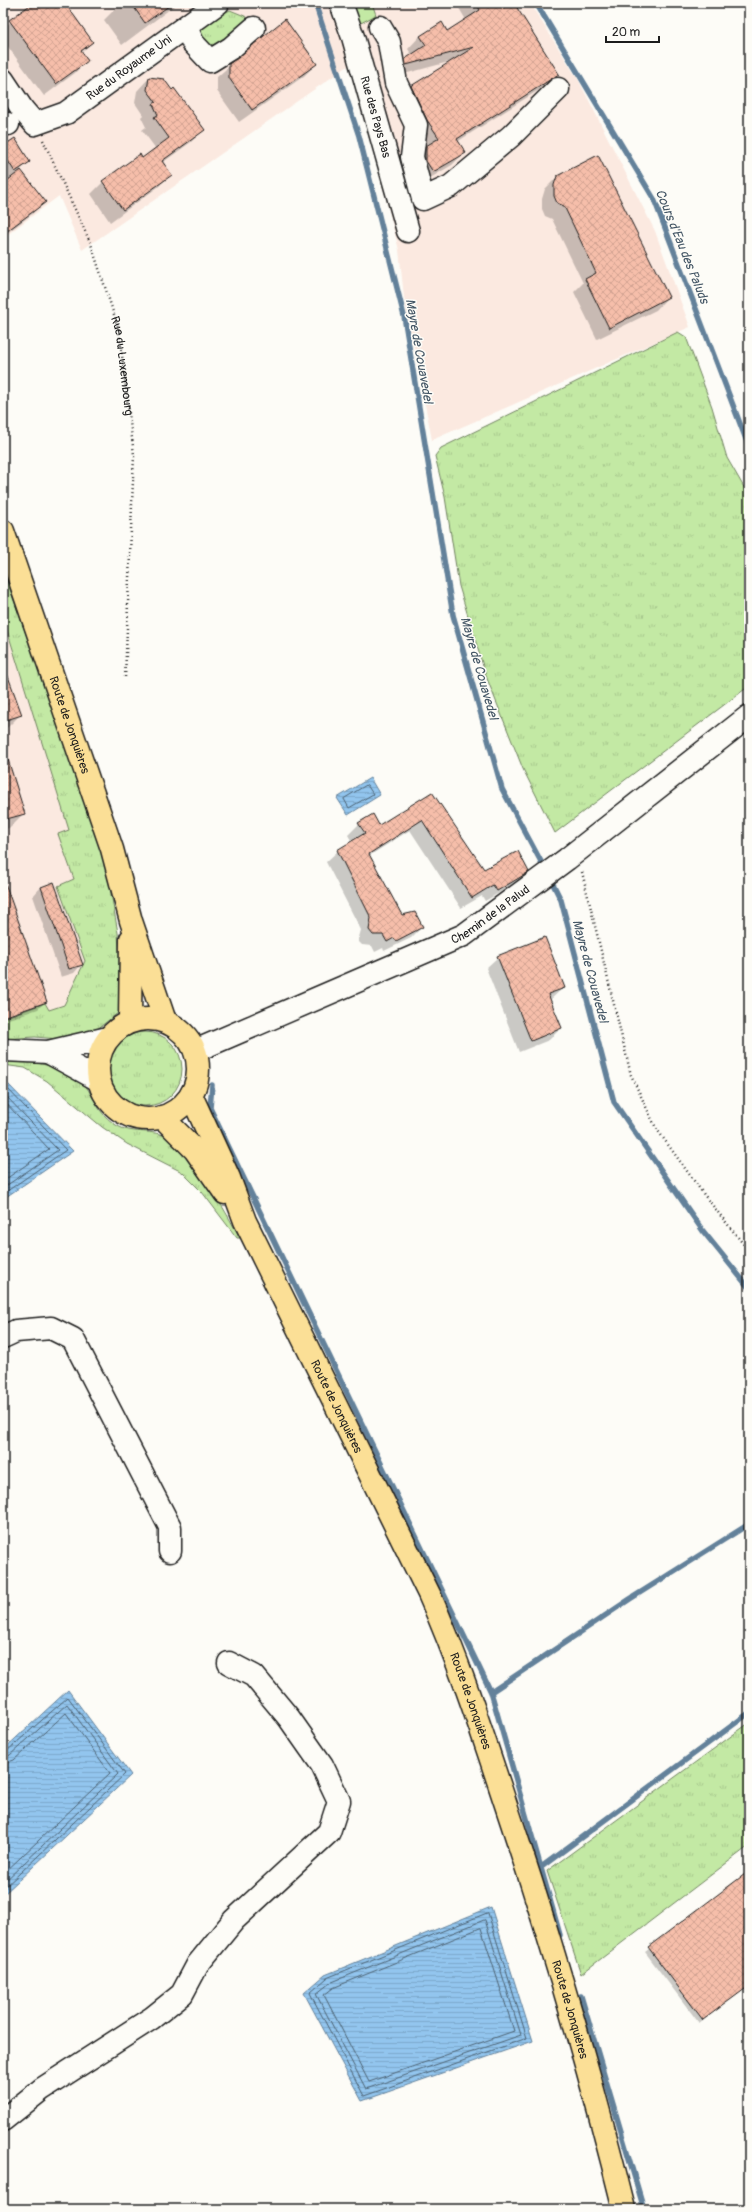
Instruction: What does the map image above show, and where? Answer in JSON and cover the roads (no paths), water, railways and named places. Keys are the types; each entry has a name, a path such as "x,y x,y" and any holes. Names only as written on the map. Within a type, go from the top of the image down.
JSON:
{"main road":[{"name":"Route de Jonquières","path":"3,531 112,849 131,920 165,1021"},
{"name":"Route de Jonquières","path":"130,1021 131,920"},
{"path":"146,1018 165,1021 176,1027 187,1037 195,1051 198,1066 197,1081 191,1095 176,1111 162,1117 149,1119 136,1118 123,1112 112,1104 104,1093 99,1080 98,1066 101,1051 108,1038 122,1025 130,1021 146,1018"},
{"name":"Route de Jonquières","path":"191,1095 229,1178 245,1221 425,1587 452,1648 521,1851 565,1989 596,2095 624,2209"},
{"name":"Route de Jonquières","path":"162,1117 195,1150 245,1221"}],"street":[{"name":"Rue du Royaume Uni","path":"3,80 23,110 35,124 66,113 218,3"},
{"name":"Rue des Pays Bas","path":"341,3 354,37 408,231"},
{"path":"186,27 193,43 210,61 231,48 254,28"},
{"path":"380,27 389,42 396,83 416,125 412,157 423,199 451,186 511,136 558,89"},
{"name":"Chemin de la Palud","path":"195,1051 464,935 572,855 749,716"},
{"path":"3,1050 48,1052 108,1038"},
{"path":"48,1052 99,1080"},
{"path":"3,1337 16,1331 51,1328 73,1339 170,1527 170,1551"},
{"path":"3,2120 42,2089 152,2018 182,1994 198,1964 234,1920 330,1832 339,1801 322,1765 289,1718 254,1676 229,1663"}],"water":[{"path":"370,778 380,795 348,815 337,798"},
{"path":"7,1083 73,1151 3,1199 3,1084"},
{"path":"68,1690 131,1775 3,1895 3,1750"},
{"path":"491,1907 533,2041 362,2101 304,1993 325,1975"}],"waterway":[{"name":"Mayre de Couavedel","path":"315,3 359,136 404,316 453,615 502,789 545,869"},
{"name":"Cours d'Eau des Paluds","path":"536,3 654,199 749,447"},
{"name":"Mayre de Couavedel","path":"550,878 561,900 614,1102 703,1231 749,1288"},
{"path":"212,1085 210,1108 491,1692 560,1935"},
{"path":"491,1692 630,1599 749,1524"},
{"path":"540,1868 749,1713"},
{"path":"581,1996 644,2209"}]}
